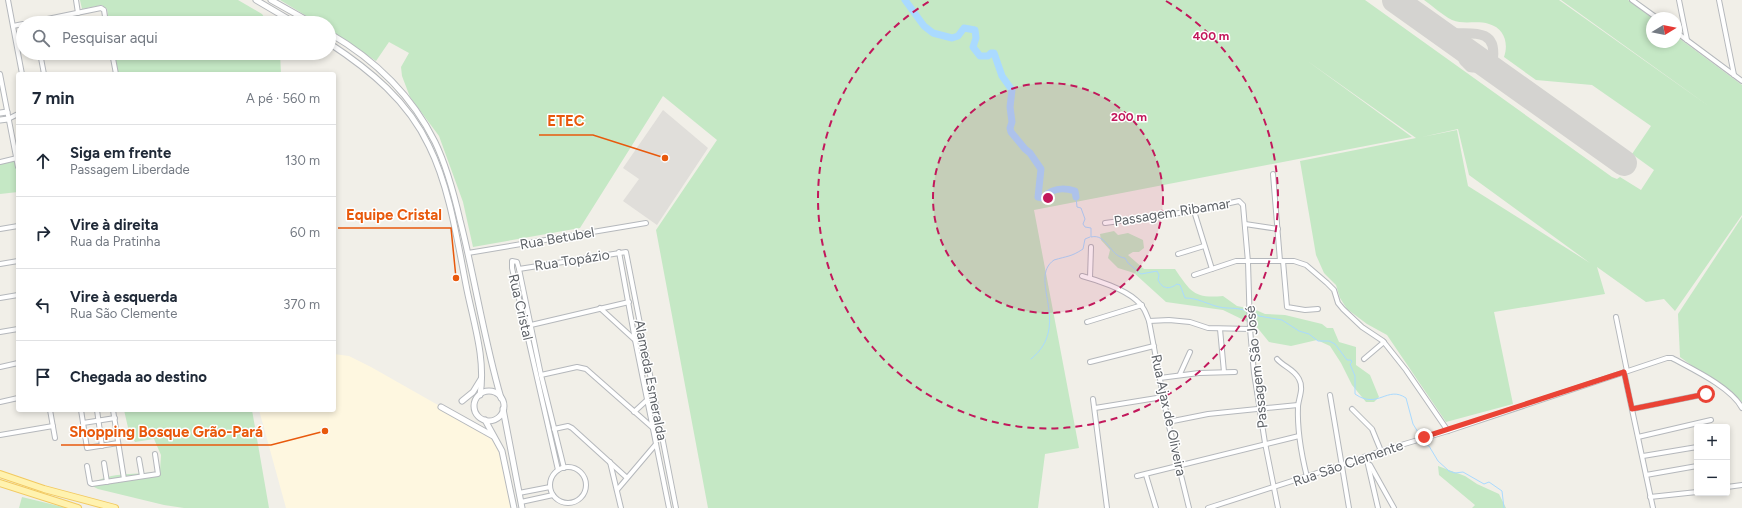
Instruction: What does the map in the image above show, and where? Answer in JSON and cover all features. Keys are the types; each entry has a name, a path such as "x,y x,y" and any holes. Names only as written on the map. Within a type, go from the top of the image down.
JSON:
{"main road":[{"path":"0,474 44,489 115,508"},
{"path":"0,483 78,508"}],"street":[{"path":"8,0 16,42"},
{"path":"76,0 78,13"},
{"path":"256,0 283,16"},
{"path":"271,0 300,16"},
{"path":"1632,0 1649,12"},
{"path":"1679,0 1687,40"},
{"path":"1719,0 1734,75"},
{"path":"64,16 103,9 104,16"},
{"path":"1682,36 1742,81"},
{"path":"336,37 352,47 380,70 407,98 436,143 445,167 468,253 492,369 504,409 522,505 552,495"},
{"path":"336,48 358,62 376,76 391,92 419,127 437,165 482,362 480,395 476,400 475,407 477,414 484,420 499,444 504,457 514,508"},
{"path":"19,60 22,72"},
{"path":"41,60 44,72"},
{"path":"113,60 116,72"},
{"path":"0,74 16,154"},
{"path":"0,113 7,112 16,115"},
{"path":"0,120 8,119 16,115"},
{"path":"0,162 16,158"},
{"path":"1273,174 1285,303 1288,308 1318,309"},
{"name":"Passagem Ribamar","path":"1105,223 1194,211 1239,201"},
{"name":"Passagem São José","path":"1239,201 1243,205 1245,224 1250,329 1259,409 1278,508"},
{"path":"1194,211 1212,269"},
{"name":"Rua Betubel","path":"468,253 646,223"},
{"path":"1245,224 1278,229"},
{"path":"0,229 16,226"},
{"path":"1178,254 1204,246"},
{"path":"1090,278 1091,247"},
{"name":"Alameda Esmeralda","path":"619,252 669,508"},
{"name":"Rua Topázio","path":"519,269 625,252"},
{"name":"Alameda Esmeralda","path":"625,252 676,508"},
{"path":"0,264 16,261"},
{"path":"1194,275 1236,261 1294,261 1306,266 1334,290 1339,305 1362,327 1384,342 1406,370 1448,431"},
{"name":"Rua Cristal","path":"558,470 545,403 541,375 519,269 516,262 511,262 545,403 554,429 564,468"},
{"path":"1082,276 1132,296 1142,305"},
{"path":"0,298 16,295"},
{"path":"519,299 525,297"},
{"path":"531,325 628,302"},
{"path":"1087,322 1142,305"},
{"name":"Rua Ajax de Oliveira","path":"1142,305 1149,321 1168,422 1189,508"},
{"path":"600,308 635,340"},
{"path":"630,310 637,308"},
{"path":"1616,317 1632,409 1653,508"},
{"path":"1149,321 1190,322 1220,329 1250,329"},
{"path":"0,332 16,329"},
{"path":"1220,329 1224,372"},
{"path":"1364,359 1384,342"},
{"path":"1090,362 1154,346"},
{"path":"1180,374 1190,352"},
{"name":"Rua São Clemente","path":"1208,508 1307,477 1381,451 1448,431 1667,358 1672,358 1720,386 1736,398 1742,408"},
{"path":"1277,359 1282,365 1292,370 1299,379 1301,391 1298,405 1299,436 1307,477"},
{"path":"0,367 16,363"},
{"path":"541,375 577,367 586,368 653,428"},
{"path":"1160,378 1180,374 1235,372"},
{"path":"462,401 475,389 482,376"},
{"path":"480,395 491,392 501,398"},
{"path":"646,393 653,392"},
{"path":"1330,394 1349,508"},
{"path":"1632,409 1706,394"},
{"path":"1095,408 1163,397"},
{"path":"0,402 16,398"},
{"path":"1093,399 1107,508"},
{"path":"634,412 647,400"},
{"path":"1168,422 1208,414 1298,405"},
{"path":"441,407 494,436"},
{"path":"484,420 492,421 498,418 504,409"},
{"path":"1352,409 1372,429 1381,451"},
{"path":"50,412 55,438"},
{"path":"81,412 87,448 118,443"},
{"path":"97,412 102,446"},
{"path":"114,412 124,479"},
{"path":"83,423 115,418"},
{"path":"1638,437 1711,420"},
{"path":"0,435 53,426"},
{"path":"554,429 568,426 572,428 626,477"},
{"path":"1137,476 1146,475 1265,443 1299,436"},
{"path":"616,490 656,444"},
{"path":"1643,456 1694,448"},
{"path":"658,453 665,451"},
{"path":"87,466 90,484 142,476 158,473 155,454"},
{"path":"1366,456 1378,508"},
{"path":"139,459 142,476"},
{"path":"610,462 621,508"},
{"path":"104,463 107,482"},
{"path":"1368,463 1394,508"},
{"path":"1646,475 1694,467"},
{"path":"564,468 576,470 584,479 586,485 582,496 565,506 552,495 550,487 552,477 558,470 564,468"},
{"path":"1146,475 1156,508"},
{"path":"1730,487 1742,485"},
{"path":"519,493 550,487"},
{"path":"1650,497 1694,492"},
{"path":"572,503 573,508"},
{"path":"1223,503 1226,508"}],"shaded area":[{"path":"663,110 708,148 657,225 623,201 639,179 623,168"},
{"path":"336,354 349,356 371,367 482,430 491,437 502,451 514,508 286,508 260,412 336,412"}],"green space":[{"path":"80,0 238,0 263,16 108,16 107,9 102,5 82,9"},
{"path":"280,0 1365,0 1612,177 1617,179 1620,177 1641,190 1654,170 1632,154 1651,126 1592,85 1536,80 1504,57 1506,46 1504,37 1502,33 1494,26 1480,22 1461,22 1452,20 1424,0 1559,0 1710,107 1561,0 1628,0 1646,14 1646,48 1682,48 1682,40 1742,85 1742,215 1675,311 1664,299 1646,302 1597,267 1605,294 1494,312 1513,404 1446,422 1387,335 1367,324 1347,309 1340,298 1336,285 1324,273 1316,255 1300,161 1416,138 1306,60 1412,137 1034,210 1079,448 1045,454 1038,508 708,508 656,230 717,140 663,96 580,228 473,247 463,202 439,136 410,97 402,76 401,67 409,53 389,42 376,61 336,35 336,16 306,16","holes":["1458,129 1469,175 1590,263 1468,186 1457,130 1422,137"]},
{"path":"116,60 280,60 281,72 118,72"},
{"path":"15,160 16,192 0,194 0,163"},
{"path":"1742,217 1742,402 1680,357 1678,314"},
{"path":"1114,231 1118,235 1128,233 1143,240 1144,248 1139,252 1133,252 1128,255 1144,269 1175,269 1189,288 1199,295 1213,297 1223,296 1237,306 1256,310 1265,314 1285,315 1322,324 1327,328 1333,328 1339,342 1356,347 1356,365 1370,375 1379,397 1374,402 1366,402 1352,385 1341,363 1330,346 1317,340 1291,346 1269,342 1256,326 1223,310 1166,302 1134,273 1118,268 1108,258 1110,250 1101,240 1100,234"},
{"path":"124,412 252,412 269,508 184,508 164,505 98,489 90,485 98,480 116,475 160,471 161,455 154,439 135,442 129,432"},
{"path":"1438,466 1465,476 1477,484 1499,494 1506,508 1472,508 1475,505 1439,475"},
{"path":"22,497 67,508 19,508"}],"waterway":[{"path":"905,0 924,26 933,33 952,38 958,36 964,28 975,30 976,38 973,47 980,56 988,56 991,53 994,53 1002,76 1012,90 1010,107 1012,122 1010,128 1011,132 1030,153 1041,169 1038,197 1043,198 1050,192 1058,189 1075,191 1076,197"},
{"path":"1076,197 1077,207 1081,208 1085,219 1083,224 1085,227 1091,228 1091,237 1101,238 1116,254 1125,258 1128,263 1141,274 1157,271 1159,275 1158,280 1162,286 1169,288 1177,284 1180,285 1185,298 1198,300 1219,307 1247,311"},
{"path":"1031,359 1043,346 1049,332 1050,318 1045,279 1047,268 1054,260 1079,252 1083,249 1085,239 1090,237"},
{"path":"1251,311 1259,316 1282,320 1299,331 1309,334 1318,341 1329,341 1335,344 1347,360 1351,360 1352,362 1350,364 1355,376 1355,394 1370,400 1393,394 1406,398 1413,424 1421,437"},
{"path":"1422,440 1423,444 1429,446 1438,461 1449,471 1455,473 1463,472 1484,484 1489,482 1502,491 1504,508"}],"taxiway":[{"path":"1412,11 1439,31 1468,33 1484,36 1490,40 1493,47 1493,58 1483,66 1477,68 1470,67 1464,61 1457,45 1433,28"}],"runway":[{"path":"1395,0 1624,163"}],"place":[{"name":"ETEC","path":"665,158"},
{"name":"Equipe Cristal","path":"456,278"},
{"name":"Shopping Bosque Grão-Pará","path":"325,431"}],"route":[{"path":"1424,437 1448,431 1624,372 1632,409 1706,394"}]}
